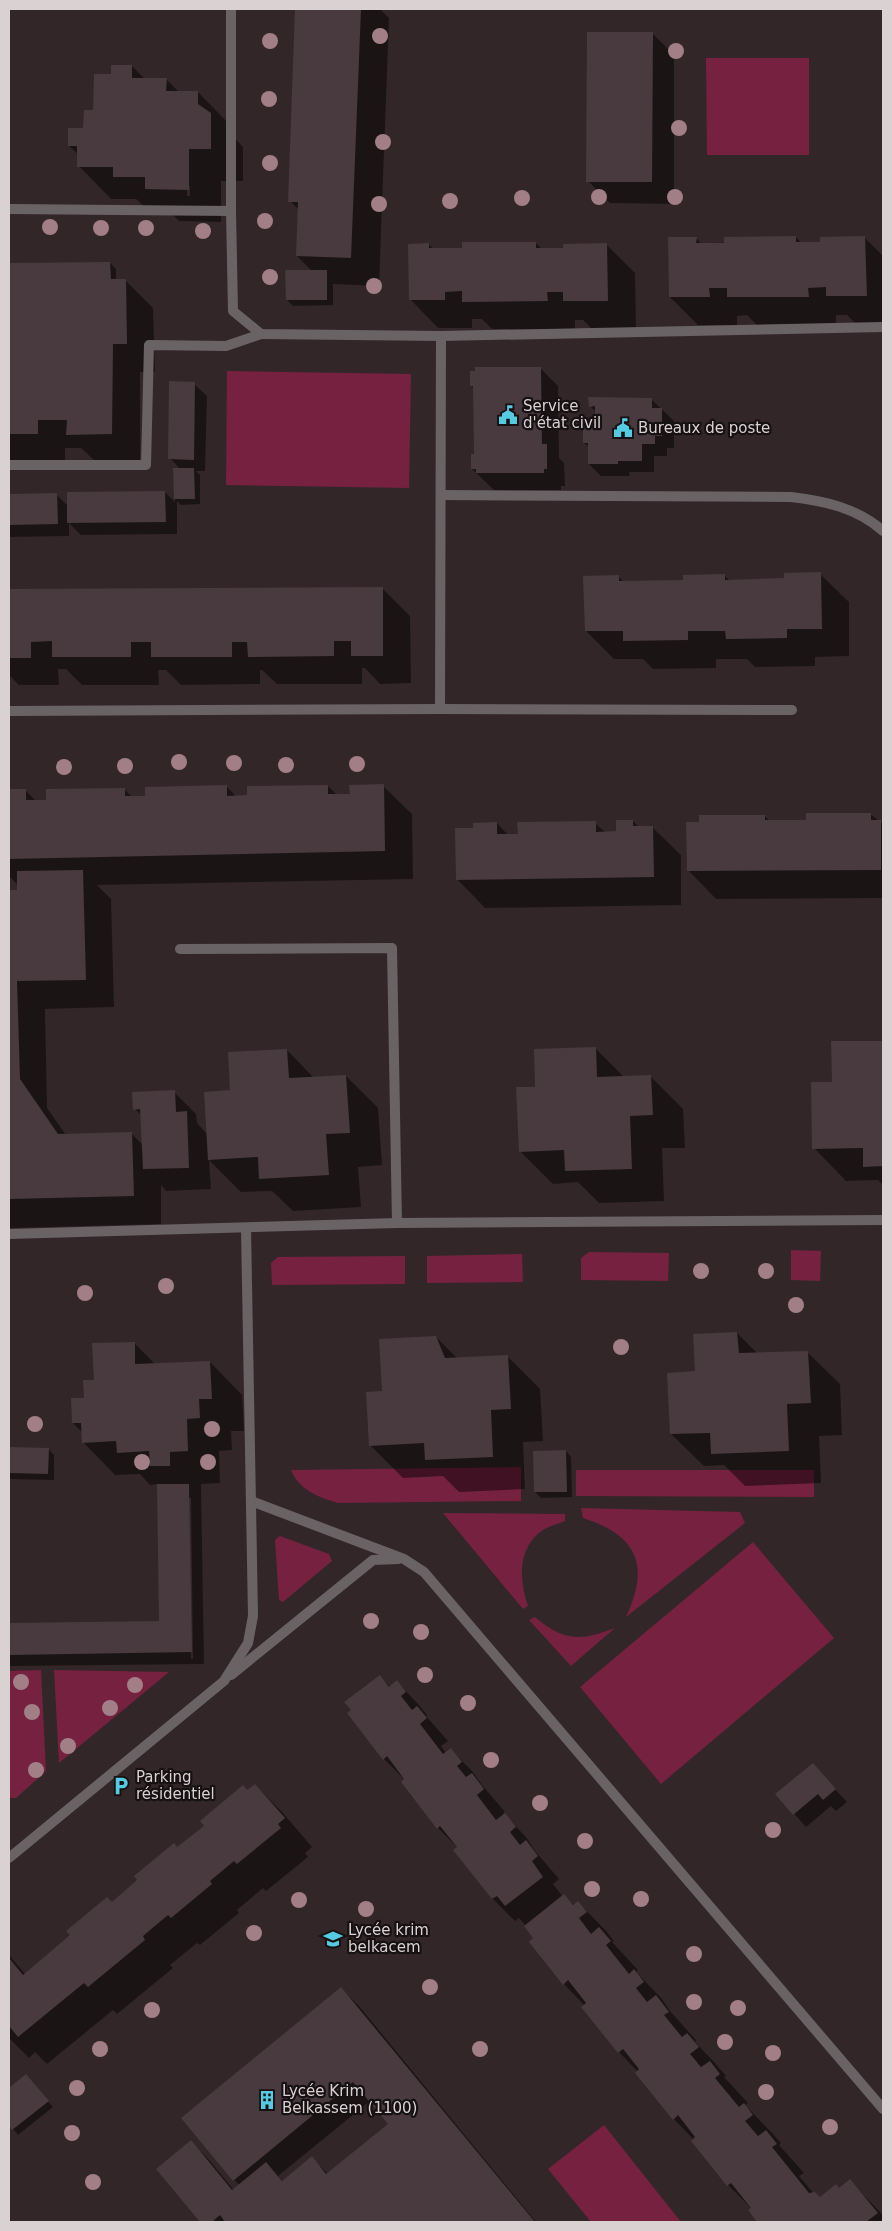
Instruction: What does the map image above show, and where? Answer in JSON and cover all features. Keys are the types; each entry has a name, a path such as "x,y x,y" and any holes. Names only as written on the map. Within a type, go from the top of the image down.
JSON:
{"street":[{"path":"231,9 230,211 233,311 261,334"},
{"path":"9,208 230,211"},
{"path":"9,465 146,465 149,345 226,346 261,334 441,336 883,327"},
{"path":"440,709 441,336"},
{"path":"441,495 792,497 814,499 855,512 870,519 883,531"},
{"path":"9,711 792,710"},
{"path":"180,949 392,948 397,1223"},
{"path":"9,1234 397,1223 883,1220"},
{"path":"224,1681 248,1643 253,1616 246,1228"},
{"path":"251,1501 404,1559 424,1572 883,2109"},
{"path":"9,1858 373,1560 404,1559"}],"shaded area":[{"path":"706,58 809,58 809,155 707,155"},
{"path":"227,371 411,374 409,488 226,485"},
{"path":"791,1250 821,1251 820,1281 791,1280"},
{"path":"589,1252 669,1253 668,1281 581,1280 581,1258"},
{"path":"522,1254 523,1282 427,1283 427,1256"},
{"path":"405,1256 405,1284 272,1285 271,1263 278,1257"},
{"path":"521,1467 521,1501 338,1503 316,1495 304,1488 294,1477 291,1470"},
{"path":"576,1470 814,1470 814,1497 576,1496"},
{"path":"581,1508 740,1512 745,1523 626,1617 637,1582 637,1568 634,1555 627,1544 616,1534 602,1525 583,1518"},
{"path":"443,1513 565,1514 565,1521 543,1530 535,1537 524,1555 522,1575 528,1606 523,1609"},
{"path":"280,1536 329,1554 332,1561 283,1602 279,1600 275,1540"},
{"path":"753,1542 834,1638 661,1784 580,1687"},
{"path":"535,1617 555,1631 573,1637 592,1635 615,1628 571,1666 529,1620"},
{"path":"41,1670 46,1771 16,1798 9,1798 9,1671"},
{"path":"54,1670 169,1672 59,1763"},
{"path":"604,2125 681,2222 591,2222 548,2169"}],"building":[{"path":"295,9 361,9 351,258 296,256 298,202 288,202"},
{"path":"587,32 653,32 652,182 586,182"},
{"path":"111,65 132,65 132,78 167,78 166,91 198,91 198,104 211,113 211,149 189,149 189,190 145,189 145,177 113,177 113,167 77,167 77,146 68,146 68,128 83,128 84,110 93,110 94,74 111,74"},
{"path":"796,236 796,242 820,242 820,237 865,236 867,296 826,296 826,287 808,288 809,297 727,297 727,288 709,288 710,297 669,297 668,237 697,237 696,243 724,243 724,237"},
{"path":"462,242 536,242 536,248 563,248 563,244 607,243 608,301 563,301 563,292 547,292 548,301 462,302 462,291 445,292 445,300 409,300 408,244 429,243 429,248 462,248"},
{"path":"110,262 111,279 126,279 127,344 113,344 112,434 66,435 67,420 38,420 38,434 9,434 9,263"},
{"path":"285,270 327,270 327,300 286,300"},
{"name":"Service d'état civil","path":"475,367 541,367 542,444 547,444 547,469 544,469 544,473 476,473 476,469 471,469 471,454 474,454 473,386 470,386 470,371 475,371"},
{"path":"169,381 195,382 194,460 168,459"},
{"name":"Bureaux de poste","path":"588,397 652,398 652,408 662,408 662,436 655,436 655,444 642,444 642,461 618,461 618,464 588,464 588,443 583,443 583,420 595,420 595,406 589,407"},
{"path":"173,468 194,468 195,499 174,499"},
{"path":"165,491 166,522 67,523 67,492"},
{"path":"57,493 58,524 9,525 9,494"},
{"path":"821,572 822,629 787,629 787,638 726,639 725,631 688,631 688,640 623,641 623,631 585,631 583,576 619,575 619,581 683,580 683,575 725,574 725,580 784,578 784,573"},
{"path":"383,587 383,656 351,656 351,641 334,641 334,656 248,657 247,642 232,642 232,657 151,657 151,642 131,642 131,657 52,657 52,641 31,642 31,658 9,658 9,589"},
{"path":"384,784 385,851 9,859 9,789 26,789 26,800 46,800 46,789 125,788 125,796 145,796 145,787 227,785 227,796 247,795 247,786 328,785 328,794 350,794 349,785"},
{"path":"806,813 871,813 871,820 881,820 881,870 687,871 686,822 699,822 699,815 765,815 765,820 806,820"},
{"path":"616,820 633,820 633,826 653,826 654,877 456,880 455,828 473,828 473,823 497,822 497,834 518,834 517,822 596,821 596,832 616,831"},
{"path":"83,870 86,980 17,981 20,1079 58,1134 132,1132 134,1196 9,1199 9,890 17,890 17,871"},
{"path":"831,1041 883,1041 883,1166 863,1167 863,1148 812,1149 811,1082 832,1082"},
{"path":"596,1047 597,1077 651,1075 653,1115 630,1116 632,1169 565,1171 564,1150 519,1152 516,1087 535,1087 534,1049"},
{"path":"287,1049 289,1078 346,1075 350,1133 326,1134 329,1175 259,1179 258,1157 208,1160 204,1092 230,1090 228,1052"},
{"path":"175,1090 176,1112 187,1111 189,1168 143,1169 140,1109 133,1110 132,1092"},
{"path":"737,1332 739,1353 808,1351 811,1403 787,1404 789,1451 711,1454 710,1433 670,1434 667,1373 695,1371 693,1334"},
{"path":"436,1336 445,1358 508,1355 511,1409 491,1410 493,1457 425,1460 424,1443 369,1446 366,1392 382,1391 379,1339"},
{"path":"135,1342 135,1364 210,1361 212,1399 199,1399 200,1418 187,1419 188,1451 170,1452 170,1466 150,1466 149,1451 117,1453 116,1441 82,1443 81,1423 72,1423 71,1398 84,1398 83,1380 94,1380 92,1343"},
{"path":"9,1447 49,1448 48,1474 9,1473"},
{"path":"566,1450 567,1492 534,1492 533,1451"},
{"path":"157,1484 189,1484 192,1652 9,1655 9,1623 159,1621"},
{"path":"380,1675 389,1687 397,1680 406,1692 401,1696 412,1710 417,1706 427,1718 420,1724 443,1754 451,1748 462,1762 457,1766 466,1777 472,1773 484,1789 477,1795 496,1820 505,1813 516,1827 510,1832 520,1845 526,1840 538,1856 532,1861 543,1877 505,1906 497,1896 492,1899 453,1850 457,1847 440,1826 437,1829 401,1782 404,1779 387,1756 383,1760 347,1713 351,1710 344,1702"},
{"path":"813,1763 836,1789 823,1800 818,1794 793,1815 775,1794"},
{"path":"255,1784 285,1818 278,1824 281,1828 237,1864 234,1861 210,1881 212,1884 171,1918 168,1915 143,1936 145,1940 88,1987 84,1983 18,2037 9,2026 9,1958 23,1975 70,1935 66,1931 107,1897 112,1902 137,1880 134,1876 174,1843 177,1847 204,1826 200,1821 243,1785 247,1790"},
{"path":"564,1894 573,1905 578,1901 587,1912 579,1918 591,1934 599,1927 611,1941 606,1945 629,1974 634,1969 644,1982 636,1988 647,2002 656,1995 669,2012 664,2015 682,2037 687,2033 699,2047 690,2054 701,2067 710,2061 720,2074 715,2078 739,2107 744,2103 753,2115 745,2121 758,2136 766,2130 777,2144 772,2147 809,2193 815,2192 820,2197 836,2184 839,2188 850,2179 878,2213 866,2222 757,2222 748,2210 751,2208 731,2183 727,2186 691,2141 695,2137 678,2115 673,2120 635,2073 639,2069 623,2049 618,2053 581,2007 586,2003 568,1980 563,1985 529,1942 533,1938 524,1926"},
{"name":"Lycée Krim Belkassem (1100)","path":"341,1987 535,2222 225,2222 220,2215 212,2222 200,2222 156,2169 191,2140 232,2190 266,2162 282,2181 312,2156 326,2174 388,2124 353,2082 233,2181 181,2118"},
{"path":"26,2074 49,2101 12,2130 9,2126 9,2088"}],"place":[{"name":"Service d'état civil","path":"508,415"},
{"name":"Bureaux de poste","path":"623,428"},
{"name":"Parking résidentiel","path":"121,1786"},
{"name":"Lycée krim belkacem","path":"333,1939"},
{"name":"Lycée Krim Belkassem (1100)","path":"267,2100"}]}
